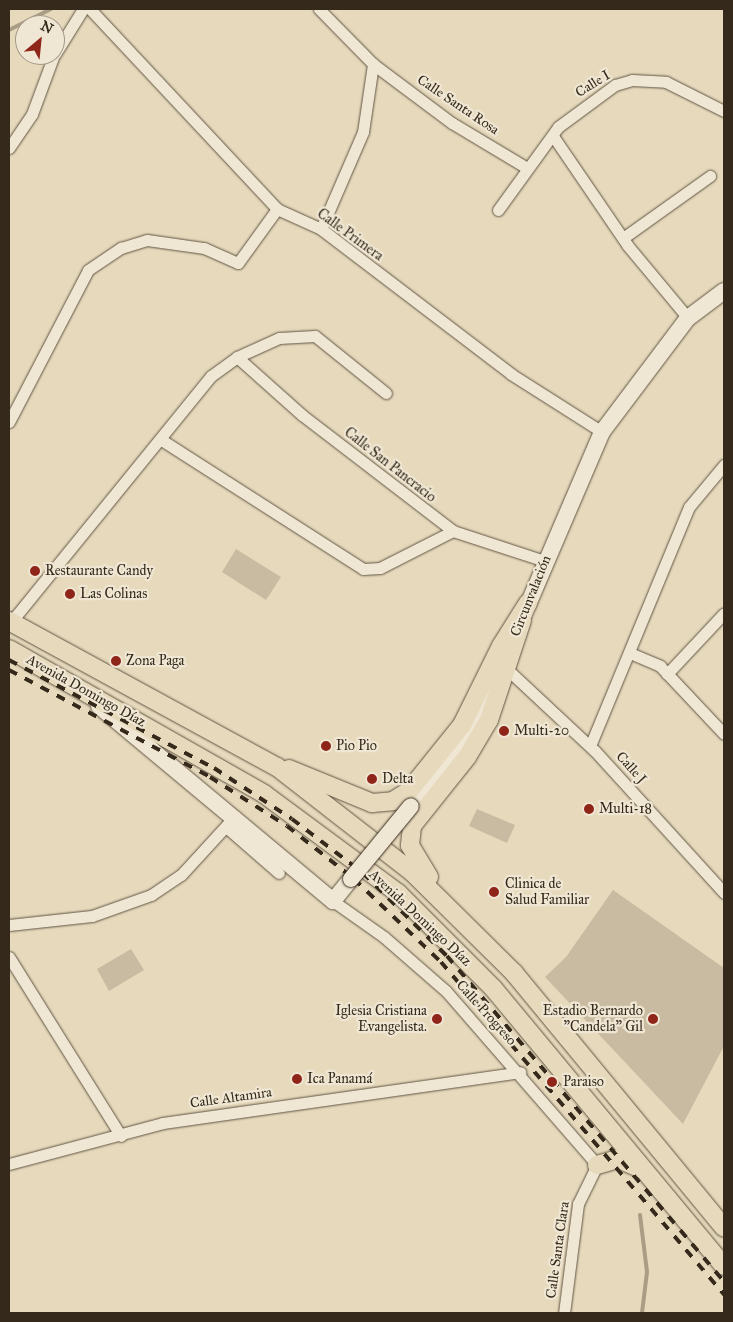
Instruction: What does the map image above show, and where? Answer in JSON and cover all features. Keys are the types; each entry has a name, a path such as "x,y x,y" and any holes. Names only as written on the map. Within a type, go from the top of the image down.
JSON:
{"main road":[{"name":"Circunvalación","path":"333,901 468,736 526,609 602,432 688,318 724,291"},
{"path":"466,924 451,897 418,864 409,837 421,812 478,740 508,670 526,609"},
{"path":"277,767 295,770 362,801 383,803 402,796 456,735 526,609"},
{"name":"Avenida Domingo Díaz","path":"10,621 277,767 351,821 466,924 514,973 724,1228"},
{"name":"Avenida Domingo Díaz","path":"9,649 264,794 398,893 493,988 724,1266"},
{"path":"68,682 230,821 333,901"},
{"path":"597,1165 618,1160 636,1164 649,1176"}],"street":[{"path":"65,38 83,9"},
{"name":"Calle Primera","path":"90,9 277,209 321,229 511,374 602,432"},
{"name":"Calle Santa Rosa","path":"319,9 373,64 452,123 527,168"},
{"path":"321,229 362,132 373,64"},
{"path":"9,148 32,114 51,65"},
{"name":"Calle I","path":"498,210 527,168 553,136 586,104 632,80 666,82 724,111"},
{"path":"553,136 623,238 688,318"},
{"path":"623,238 710,176"},
{"path":"9,422 88,270 121,248 147,240 204,248 238,264 277,209"},
{"path":"10,621 80,531 160,439 211,376 237,357 279,338 315,336 386,393"},
{"name":"Calle San Pancracio","path":"237,357 316,427 453,531 545,561"},
{"path":"160,439 363,569 380,568 453,531"},
{"path":"590,746 689,507 724,464"},
{"path":"667,674 724,613"},
{"path":"630,652 667,674 724,734"},
{"name":"Calle J","path":"508,670 590,746 724,893"},
{"path":"9,925 92,916 151,895 181,875 230,821 279,873"},
{"name":"Calle Progreso","path":"333,901 416,962 520,1072 597,1165"},
{"path":"9,956 121,1136"},
{"name":"Calle Altamira","path":"9,1164 211,1115 520,1072"},
{"name":"Calle Santa Clara","path":"564,1313 578,1204 597,1165"}],"shaded area":[{"path":"236,549 281,577 266,600 222,572"},
{"path":"477,809 515,825 507,843 469,826"},
{"name":"Estadio Bernardo \"Candela\" Gil","path":"613,890 724,968 724,1046 683,1124 545,977 566,957"},
{"path":"131,949 144,970 109,991 97,969"}],"waterway":[{"path":"9,30 51,9"},
{"path":"640,1215 647,1272 642,1313"}],"railway":[{"path":"9,660 214,768 292,819 363,873 447,956 724,1282"},
{"path":"9,670 210,777 287,826 354,879 441,962 724,1295"}],"place":[{"name":"Restaurante Candy","path":"35,571"},
{"name":"Las Colinas","path":"70,594"},
{"name":"Zona Paga","path":"116,661"},
{"name":"Multi-20","path":"504,731"},
{"name":"Pio Pio","path":"326,746"},
{"name":"Delta","path":"372,779"},
{"name":"Multi-18","path":"589,809"},
{"name":"Clinica de Salud Familiar","path":"494,892"},
{"name":"Iglesia Cristiana Evangelista.","path":"437,1019"},
{"name":"Estadio Bernardo \"Candela\" Gil","path":"653,1019"},
{"name":"Ica Panamá","path":"297,1079"},
{"name":"Paraiso","path":"552,1082"}]}
